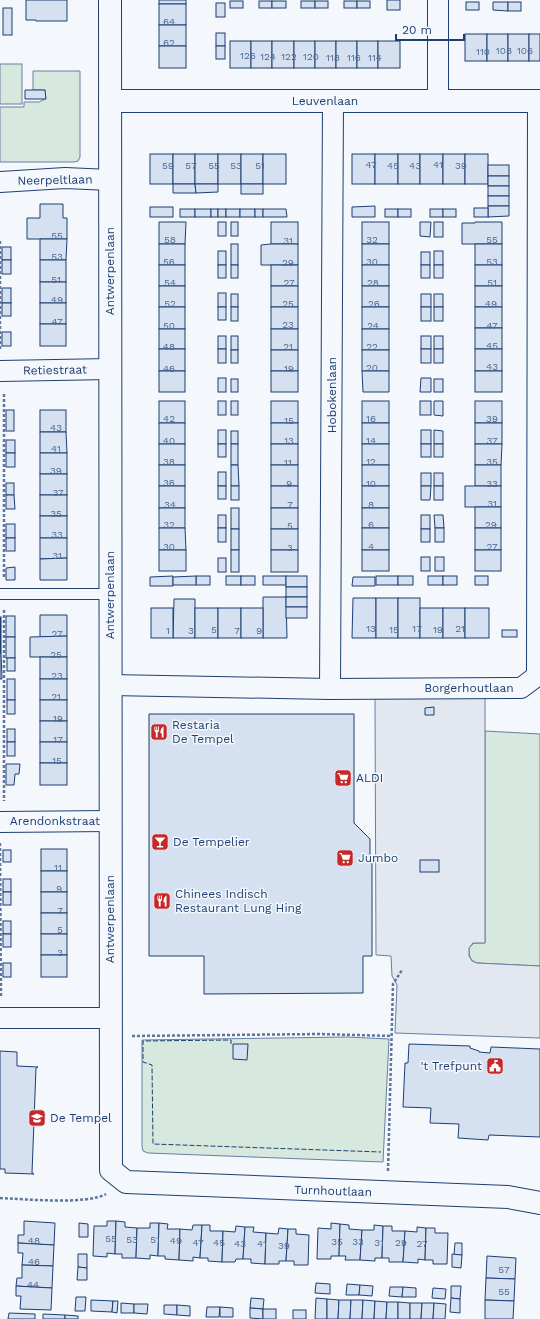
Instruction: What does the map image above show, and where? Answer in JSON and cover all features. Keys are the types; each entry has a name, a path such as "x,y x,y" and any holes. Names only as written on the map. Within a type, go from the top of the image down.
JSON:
{"street":[{"name":"Antwerpenlaan","path":"110,0 111,1170 126,1182"},
{"path":"438,0 438,101"},
{"name":"Leuvenlaan","path":"110,101 539,101"},
{"name":"Hobokenlaan","path":"330,688 333,101"},
{"name":"Borgerhoutlaan","path":"110,685 330,688 521,688 537,676 539,101"},
{"name":"Neerpeltlaan","path":"0,182 65,178 110,180"},
{"name":"Retiestraat","path":"0,371 110,369"},
{"name":"Arendonkstraat","path":"0,822 110,821"},
{"path":"0,1018 110,1018"},
{"name":"Turnhoutlaan","path":"126,1182 508,1197 540,1203"}],"lane":[{"path":"0,594 110,594"}],"path":[{"path":"0,241 0,371"},
{"path":"0,845 1,994"},
{"path":"388,1193 393,984 402,970"},
{"path":"111,1053 130,1053 130,1036 319,1034 392,1036"},
{"path":"0,1198 74,1201 102,1197 126,1182"}],"shaded area":[{"path":"0,64 22,64 22,104 0,104"},
{"path":"33,71 80,71 80,157 78,161 0,162 0,107 24,107 24,102 39,102 45,99 45,90 33,90"},
{"path":"375,697 485,698 485,943 473,943 469,948 469,956 472,961 477,963 540,966 540,1038 395,1033 397,985 392,976 391,956 376,955"},
{"path":"485,731 540,734 540,966 477,963 471,959 469,955 469,948 474,943 485,943"},
{"path":"347,1037 389,1039 383,1162 148,1153 143,1151 142,1040"}],"building":[{"path":"26,0 67,0 67,21 26,20"},
{"path":"159,0 186,0 186,4 159,4"},
{"path":"387,0 400,0 400,10 387,10"},
{"path":"230,1 243,1 243,8 230,8"},
{"path":"259,1 272,1 272,8 259,8"},
{"path":"272,1 286,1 286,8 272,8"},
{"path":"301,1 315,1 315,8 301,8"},
{"path":"315,1 328,1 328,8 315,8"},
{"path":"344,1 357,1 357,8 344,8"},
{"path":"357,1 370,1 370,8 357,8"},
{"path":"466,2 479,2 479,10 466,10"},
{"path":"493,2 508,2 508,11 493,10"},
{"path":"508,2 521,2 521,11 508,11"},
{"path":"216,3 225,3 225,17 216,17"},
{"path":"159,4 186,4 186,25 159,25"},
{"path":"3,8 12,8 12,35 3,35"},
{"path":"159,25 186,25 186,46 159,46"},
{"path":"216,33 225,33 225,46 216,46"},
{"path":"465,34 487,34 487,61 465,61"},
{"path":"487,34 508,34 508,61 487,61"},
{"path":"508,34 529,34 529,61 508,61"},
{"path":"529,34 540,34 540,61 529,61"},
{"path":"230,41 251,41 251,68 230,68"},
{"path":"251,41 272,41 272,68 251,68"},
{"path":"272,41 294,41 294,68 272,68"},
{"path":"294,41 315,41 315,68 294,68"},
{"path":"315,41 336,41 336,68 315,68"},
{"path":"336,41 357,41 357,68 336,68"},
{"path":"357,41 378,41 378,68 357,68"},
{"path":"378,41 400,41 400,68 378,68"},
{"path":"159,46 186,46 186,68 159,68"},
{"path":"216,46 225,46 225,59 216,59"},
{"path":"25,90 45,90 46,99 25,99"},
{"path":"150,154 173,154 173,184 150,184"},
{"path":"173,154 195,154 195,184 173,184"},
{"path":"195,154 218,154 218,184 195,184"},
{"path":"218,154 241,154 241,184 218,184"},
{"path":"241,154 263,154 263,184 241,184"},
{"path":"263,154 286,154 286,184 263,184"},
{"path":"352,154 375,154 375,184 352,184"},
{"path":"375,154 398,154 398,184 375,184"},
{"path":"398,154 420,154 420,184 398,184"},
{"path":"420,154 443,154 443,184 420,184"},
{"path":"443,154 465,154 465,184 443,184"},
{"path":"465,154 488,154 488,184 465,184"},
{"path":"488,165 509,165 509,176 488,176"},
{"path":"488,176 509,176 509,186 488,186"},
{"path":"173,184 195,184 196,193 173,193"},
{"path":"195,184 218,184 218,192 196,193"},
{"path":"241,184 263,184 263,194 241,194"},
{"path":"488,186 509,186 509,196 488,196"},
{"path":"488,196 509,196 509,206 488,206"},
{"path":"40,204 63,204 63,218 67,218 67,239 27,239 27,218 40,218"},
{"path":"375,206 375,217 352,217 352,207"},
{"path":"488,206 509,206 509,216 488,217"},
{"path":"150,207 173,207 173,217 150,217"},
{"path":"474,208 488,208 488,217 474,217"},
{"path":"180,209 195,209 195,217 180,217"},
{"path":"195,209 211,209 211,217 195,217"},
{"path":"211,209 218,209 218,217 211,217"},
{"path":"218,209 226,209 226,217 218,217"},
{"path":"226,209 240,209 240,217 226,217"},
{"path":"240,209 255,209 255,217 240,217"},
{"path":"255,209 263,209 263,217 255,217"},
{"path":"263,209 286,209 287,217 263,217"},
{"path":"385,209 398,209 398,217 385,217"},
{"path":"398,209 411,209 411,217 398,217"},
{"path":"430,209 443,209 443,217 430,217"},
{"path":"443,209 456,209 456,217 443,217"},
{"path":"159,222 186,222 185,244 159,244"},
{"path":"218,222 226,222 226,236 218,236"},
{"path":"231,222 238,222 238,236 231,236"},
{"path":"271,222 298,222 298,244 271,244"},
{"path":"362,222 389,222 389,244 362,244"},
{"path":"420,222 431,222 430,237 420,236"},
{"path":"434,222 443,222 443,237 434,237"},
{"path":"502,222 502,244 462,244 462,223"},
{"path":"40,239 67,239 66,260 40,260"},
{"path":"159,244 185,244 185,265 159,265"},
{"path":"231,244 238,244 238,265 231,265"},
{"path":"298,244 298,265 261,265 261,245"},
{"path":"362,244 389,244 389,265 362,265"},
{"path":"475,244 502,244 502,265 475,265"},
{"path":"2,247 11,247 11,260 2,260"},
{"path":"218,251 226,251 226,265 218,265"},
{"path":"434,251 443,251 443,265 434,265"},
{"path":"421,252 430,252 430,265 421,265"},
{"path":"2,260 11,260 11,274 2,274"},
{"path":"40,260 66,260 66,282 40,282"},
{"path":"159,265 185,265 185,286 159,286"},
{"path":"218,265 226,265 226,278 218,278"},
{"path":"231,265 238,265 238,278 231,278"},
{"path":"271,265 298,265 298,286 271,286"},
{"path":"362,265 389,265 389,286 362,286"},
{"path":"421,265 430,265 430,278 421,278"},
{"path":"434,265 443,265 443,278 434,278"},
{"path":"475,265 502,265 502,286 475,286"},
{"path":"40,282 66,282 66,303 40,303"},
{"path":"159,286 185,286 185,307 159,307"},
{"path":"271,286 298,286 298,307 271,307"},
{"path":"362,286 389,286 389,307 362,307"},
{"path":"475,286 502,286 502,307 475,307"},
{"path":"2,288 11,288 11,303 2,303"},
{"path":"218,293 226,293 226,307 218,307"},
{"path":"231,294 238,294 238,307 231,307"},
{"path":"421,294 431,294 431,307 421,307"},
{"path":"434,294 443,294 443,307 434,307"},
{"path":"2,303 11,303 11,316 2,316"},
{"path":"40,303 66,303 66,324 40,324"},
{"path":"159,307 185,307 185,329 159,329"},
{"path":"218,307 226,307 226,320 218,320"},
{"path":"231,307 238,307 238,321 231,321"},
{"path":"271,307 298,307 298,329 271,329"},
{"path":"362,307 389,307 389,329 362,329"},
{"path":"421,307 431,307 431,321 421,321"},
{"path":"434,307 443,307 443,321 434,321"},
{"path":"475,307 502,307 502,328 475,328"},
{"path":"40,324 66,324 66,346 40,346"},
{"path":"475,328 502,328 502,349 475,349"},
{"path":"159,329 185,329 185,349 159,349"},
{"path":"271,329 298,329 298,350 271,350"},
{"path":"362,329 389,329 389,350 362,350"},
{"path":"2,332 11,332 11,346 2,346"},
{"path":"218,336 226,336 226,349 218,349"},
{"path":"231,336 238,336 238,350 231,350"},
{"path":"421,336 431,336 431,349 421,349"},
{"path":"434,336 443,336 443,349 434,349"},
{"path":"159,349 185,349 185,371 159,371"},
{"path":"218,349 226,349 226,363 218,363"},
{"path":"421,349 431,349 431,363 421,363"},
{"path":"434,349 443,349 443,363 434,363"},
{"path":"475,349 502,349 502,371 475,371"},
{"path":"231,350 238,350 238,363 231,363"},
{"path":"271,350 298,350 298,371 271,371"},
{"path":"362,350 389,350 389,371 362,371"},
{"path":"159,371 185,371 185,392 159,392"},
{"path":"271,371 298,371 298,392 271,392"},
{"path":"362,371 389,371 389,392 363,392"},
{"path":"475,371 502,371 502,392 475,392"},
{"path":"218,378 226,378 226,392 218,392"},
{"path":"421,378 431,378 431,392 420,392"},
{"path":"231,379 238,379 238,392 231,392"},
{"path":"434,379 443,379 443,392 434,392"},
{"path":"159,401 185,401 185,423 159,423"},
{"path":"218,401 226,401 226,415 218,415"},
{"path":"231,401 238,401 238,415 231,415"},
{"path":"271,401 298,401 298,423 271,423"},
{"path":"362,401 389,401 389,423 362,423"},
{"path":"420,401 431,401 431,415 420,415"},
{"path":"434,401 443,401 443,416 434,415"},
{"path":"475,401 502,401 502,423 475,423"},
{"path":"6,410 14,410 14,431 6,431"},
{"path":"40,410 66,410 66,432 40,432"},
{"path":"159,423 185,423 185,444 159,444"},
{"path":"271,423 298,423 298,444 271,444"},
{"path":"362,423 389,423 389,444 362,444"},
{"path":"475,423 502,423 502,444 475,444"},
{"path":"218,430 226,430 226,444 218,444"},
{"path":"421,430 431,430 431,444 421,444"},
{"path":"434,430 443,431 443,444 434,444"},
{"path":"231,431 238,431 238,444 231,444"},
{"path":"40,432 66,432 67,453 40,453"},
{"path":"6,440 15,440 15,453 6,453"},
{"path":"159,444 185,444 185,465 159,465"},
{"path":"218,444 226,444 226,457 218,457"},
{"path":"231,444 238,444 238,465 231,465"},
{"path":"271,444 298,444 298,465 271,465"},
{"path":"362,444 389,444 389,465 362,465"},
{"path":"421,444 431,444 431,457 421,457"},
{"path":"434,444 443,444 443,457 434,457"},
{"path":"475,444 502,444 501,465 475,465"},
{"path":"6,453 15,453 15,467 6,467"},
{"path":"40,453 67,453 67,474 40,474"},
{"path":"159,465 185,465 185,486 159,486"},
{"path":"231,465 238,465 239,486 231,486"},
{"path":"271,465 298,465 298,486 271,486"},
{"path":"362,465 389,465 389,486 362,486"},
{"path":"475,465 501,465 501,486 475,486"},
{"path":"218,472 226,472 226,486 218,486"},
{"path":"421,473 431,473 431,486 421,486"},
{"path":"434,473 443,473 443,486 434,486"},
{"path":"40,474 67,474 67,495 40,495"},
{"path":"6,483 14,483 14,495 6,495"},
{"path":"159,486 185,486 185,508 159,508"},
{"path":"218,486 226,486 226,499 218,499"},
{"path":"231,486 239,486 239,500 231,500"},
{"path":"271,486 298,486 298,508 271,508"},
{"path":"362,486 389,486 389,508 362,508"},
{"path":"421,486 431,486 430,500 421,500"},
{"path":"434,486 443,486 443,500 434,500"},
{"path":"465,486 501,486 501,507 465,507"},
{"path":"6,495 14,495 15,509 6,509"},
{"path":"40,495 67,495 67,516 40,516"},
{"path":"475,507 501,507 501,528 475,528"},
{"path":"159,508 185,508 185,528 159,528"},
{"path":"231,508 239,508 239,529 231,529"},
{"path":"271,508 298,508 298,529 271,529"},
{"path":"362,508 389,508 389,528 362,528"},
{"path":"218,515 226,515 226,528 218,528"},
{"path":"421,515 430,515 430,529 421,529"},
{"path":"434,515 443,515 444,528 435,528"},
{"path":"40,516 67,516 67,538 40,538"},
{"path":"6,524 15,524 15,538 6,538"},
{"path":"159,528 185,528 186,550 159,550"},
{"path":"218,528 226,528 226,542 218,542"},
{"path":"362,528 389,528 389,550 362,550"},
{"path":"435,528 444,528 444,542 435,542"},
{"path":"475,528 501,528 501,550 475,550"},
{"path":"231,529 239,529 239,550 231,550"},
{"path":"271,529 298,529 298,550 271,550"},
{"path":"421,529 430,529 430,542 421,542"},
{"path":"6,538 15,538 15,551 6,551"},
{"path":"40,538 67,538 67,558 40,559"},
{"path":"159,550 186,550 186,571 159,571"},
{"path":"231,550 239,550 239,572 231,572"},
{"path":"271,550 298,550 298,572 271,572"},
{"path":"362,550 389,550 389,571 362,571"},
{"path":"475,550 501,550 501,571 475,571"},
{"path":"421,557 430,557 430,571 421,571"},
{"path":"435,557 444,557 444,571 435,571"},
{"path":"67,558 67,580 40,580 40,559"},
{"path":"218,558 226,558 226,572 218,572"},
{"path":"15,567 15,580 6,580 6,568"},
{"path":"173,576 173,586 150,586 150,577"},
{"path":"196,576 210,576 210,585 196,585"},
{"path":"196,576 196,585 173,585 173,577"},
{"path":"226,576 241,576 241,585 226,585"},
{"path":"241,576 255,576 255,585 241,585"},
{"path":"263,576 286,576 286,585 263,585"},
{"path":"286,576 307,576 307,587 286,587"},
{"path":"376,576 398,576 398,585 376,585"},
{"path":"398,576 413,576 413,585 398,585"},
{"path":"428,576 443,576 443,585 428,585"},
{"path":"443,576 457,576 457,585 443,585"},
{"path":"475,576 488,576 488,585 475,585"},
{"path":"353,577 375,577 375,586 352,586"},
{"path":"286,587 307,587 307,597 286,597"},
{"path":"263,597 286,597 287,638 263,638"},
{"path":"286,597 307,597 307,607 286,607"},
{"path":"353,598 376,598 376,638 352,638"},
{"path":"376,598 398,598 398,638 376,638"},
{"path":"398,598 420,598 420,638 398,638"},
{"path":"174,599 195,599 195,638 173,638"},
{"path":"286,607 307,607 307,618 286,618"},
{"path":"151,608 173,608 173,638 151,638"},
{"path":"195,608 218,608 218,638 195,638"},
{"path":"218,608 241,608 241,638 218,638"},
{"path":"241,608 263,608 263,638 241,638"},
{"path":"420,608 443,608 443,638 420,638"},
{"path":"443,608 465,608 465,638 443,638"},
{"path":"465,608 489,608 489,638 465,638"},
{"path":"40,615 67,615 67,636 40,637"},
{"path":"6,616 15,616 15,637 6,637"},
{"path":"1,617 1,653 0,653"},
{"path":"502,630 517,630 517,637 502,637"},
{"path":"67,636 67,657 30,657 30,637"},
{"path":"6,637 15,637 15,658 6,658"},
{"path":"1,653 2,679 0,679"},
{"path":"40,657 67,657 67,679 40,679"},
{"path":"7,658 15,658 15,671 7,671"},
{"path":"7,679 15,679 15,700 7,700"},
{"path":"40,679 67,679 67,700 40,700"},
{"path":"7,700 15,700 15,714 7,714"},
{"path":"40,700 67,700 67,721 40,721"},
{"path":"434,707 434,715 425,715 425,708"},
{"path":"149,714 354,714 354,823 370,839 370,863 372,863 372,956 363,956 363,993 204,994 204,956 149,956"},
{"path":"40,721 67,721 67,742 40,742"},
{"path":"7,729 15,729 15,742 7,742"},
{"path":"7,742 15,742 15,756 7,756"},
{"path":"40,742 67,742 67,763 40,763"},
{"path":"40,763 67,763 67,785 40,785"},
{"path":"6,764 20,764 19,774 15,774 14,785 6,785"},
{"path":"41,849 67,849 67,871 41,871"},
{"path":"3,850 11,850 11,862 3,862"},
{"path":"420,860 439,860 439,872 420,872"},
{"path":"41,871 67,871 67,892 41,892"},
{"path":"3,879 11,879 11,892 3,892"},
{"path":"3,892 11,892 11,905 3,905"},
{"path":"41,892 67,892 67,913 41,913"},
{"path":"41,913 67,913 67,934 41,934"},
{"path":"3,921 11,921 11,934 3,934"},
{"path":"3,934 11,934 11,947 3,947"},
{"path":"41,934 67,934 67,955 41,955"},
{"path":"41,955 67,955 67,977 41,977"},
{"path":"3,963 11,963 11,977 3,977"},
{"path":"233,1044 248,1044 247,1060 233,1059"},
{"path":"409,1044 470,1046 470,1048 479,1052 490,1053 491,1047 540,1049 540,1137 489,1135 488,1140 458,1138 459,1124 430,1123 431,1108 403,1107 405,1063 408,1063"},
{"path":"0,1051 17,1052 17,1066 38,1067 36,1068 32,1173 34,1174 5,1173 5,1169 0,1169"},
{"path":"24,1221 55,1223 54,1245 18,1243 18,1235 24,1235"},
{"path":"107,1221 116,1221 115,1254 107,1253 107,1257 93,1256 94,1226 107,1226"},
{"path":"116,1221 125,1222 125,1227 137,1228 136,1258 122,1258 122,1254 115,1254"},
{"path":"79,1223 88,1224 88,1237 79,1237"},
{"path":"150,1223 159,1223 158,1256 150,1255 150,1259 136,1258 137,1228 150,1228"},
{"path":"159,1223 168,1224 167,1229 180,1229 179,1260 165,1259 165,1256 158,1256"},
{"path":"331,1223 340,1224 339,1256 331,1256 331,1259 317,1259 318,1228 331,1229"},
{"path":"340,1224 349,1225 349,1229 362,1230 360,1260 345,1260 346,1256 339,1256"},
{"path":"193,1225 202,1225 200,1258 193,1257 193,1261 179,1260 180,1229 192,1230"},
{"path":"202,1225 210,1225 210,1231 223,1231 222,1262 208,1261 208,1258 200,1258"},
{"path":"374,1225 383,1226 382,1258 375,1258 375,1261 360,1260 362,1230 374,1230"},
{"path":"236,1226 245,1227 243,1259 236,1259 235,1262 222,1262 223,1231 235,1232"},
{"path":"383,1226 392,1226 392,1231 405,1231 403,1262 389,1262 389,1258 382,1258"},
{"path":"245,1227 254,1227 253,1232 266,1233 265,1264 251,1263 251,1259 243,1259"},
{"path":"417,1227 426,1228 425,1260 418,1259 418,1263 403,1262 405,1231 417,1232"},
{"path":"279,1228 288,1229 286,1261 279,1261 279,1264 265,1264 266,1233 278,1234"},
{"path":"426,1228 435,1228 435,1233 448,1233 447,1264 433,1264 433,1260 425,1260"},
{"path":"288,1229 296,1229 296,1234 309,1235 308,1265 294,1265 294,1261 286,1261"},
{"path":"18,1243 54,1245 53,1266 22,1265 23,1253 18,1253"},
{"path":"455,1243 462,1243 462,1255 454,1255"},
{"path":"78,1254 87,1254 87,1268 78,1267"},
{"path":"452,1254 462,1255 461,1268 452,1267"},
{"path":"487,1256 516,1258 515,1279 486,1278"},
{"path":"22,1265 53,1266 52,1288 16,1286 17,1278 22,1278"},
{"path":"78,1267 87,1268 87,1280 77,1280"},
{"path":"486,1278 515,1279 514,1301 485,1300"},
{"path":"316,1283 330,1284 330,1294 315,1293"},
{"path":"347,1284 360,1285 359,1295 346,1295"},
{"path":"360,1285 373,1286 372,1296 359,1295"},
{"path":"16,1286 52,1288 51,1310 20,1309 21,1296 16,1296"},
{"path":"451,1286 461,1286 460,1299 451,1298"},
{"path":"390,1287 403,1287 402,1297 389,1296"},
{"path":"403,1287 416,1288 416,1297 402,1297"},
{"path":"433,1288 446,1289 445,1299 432,1298"},
{"path":"76,1297 86,1297 85,1311 75,1311"},
{"path":"251,1298 264,1299 263,1309 250,1308"},
{"path":"316,1298 327,1299 327,1319 315,1319"},
{"path":"451,1298 460,1299 460,1313 450,1312"},
{"path":"327,1299 339,1300 338,1319 327,1319"},
{"path":"91,1300 113,1301 112,1312 91,1311"},
{"path":"339,1300 351,1300 350,1319 338,1319"},
{"path":"351,1300 363,1300 362,1319 350,1319"},
{"path":"363,1300 375,1301 374,1319 362,1319"},
{"path":"485,1300 514,1301 513,1319 485,1319"},
{"path":"113,1301 118,1301 117,1313 112,1312"},
{"path":"375,1301 387,1302 386,1319 374,1319"},
{"path":"387,1302 398,1302 398,1319 386,1319"},
{"path":"398,1302 410,1303 410,1319 398,1319"},
{"path":"121,1303 134,1304 134,1313 121,1313"},
{"path":"410,1303 422,1303 421,1319 410,1319"},
{"path":"422,1303 434,1303 433,1319 421,1319"},
{"path":"434,1303 446,1304 445,1319 433,1319"},
{"path":"134,1304 148,1304 147,1314 134,1313"},
{"path":"164,1305 177,1305 177,1315 164,1314"},
{"path":"177,1305 190,1306 190,1316 177,1315"},
{"path":"207,1307 220,1307 219,1317 206,1317"},
{"path":"220,1307 233,1308 233,1317 220,1317"},
{"path":"250,1308 263,1309 263,1319 250,1318"},
{"path":"263,1309 276,1309 276,1319 263,1319"},
{"path":"293,1310 306,1310 306,1319 293,1319"},
{"path":"9,1313 35,1314 35,1319 8,1319"},
{"path":"43,1314 65,1315 65,1319 43,1319"},
{"path":"65,1315 78,1316 78,1319 65,1319"}],"fence":[{"path":"231,1044 231,1040 143,1041 143,1062 152,1065 153,1144 381,1152"}],"place":[{"name":"Restaria De Tempel","path":"159,732"},
{"name":"ALDI","path":"343,778"},
{"name":"De Tempelier","path":"160,842"},
{"name":"Jumbo","path":"345,858"},
{"name":"Chinees Indisch Restaurant Lung Hing","path":"162,901"},
{"name":"'t Trefpunt","path":"495,1066"},
{"name":"De Tempel","path":"37,1118"}]}
